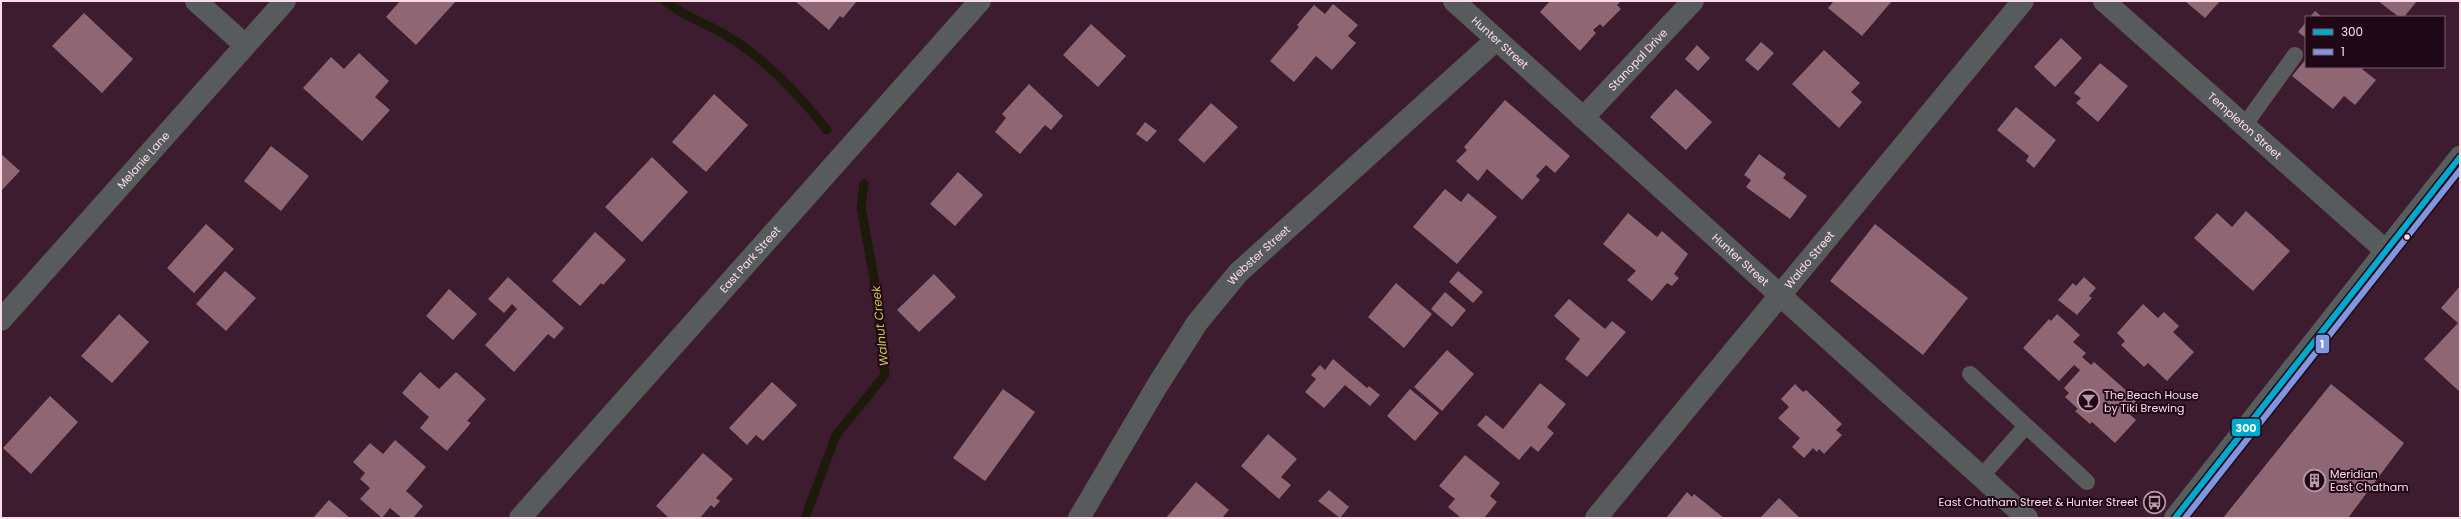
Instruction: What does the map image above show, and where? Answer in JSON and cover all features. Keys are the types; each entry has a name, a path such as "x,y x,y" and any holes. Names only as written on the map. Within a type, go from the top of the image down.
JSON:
{"main road":[{"path":"2175,518 2460,158"}],"street":[{"path":"196,1 245,45"},
{"name":"Melanie Lane","path":"1,320 285,1"},
{"name":"East Park Street","path":"520,518 980,1"},
{"name":"Hunter Street","path":"1454,1 1778,296 2027,518"},
{"name":"Stanopal Drive","path":"1583,118 1693,1"},
{"name":"Waldo Street","path":"1596,518 2023,1"},
{"name":"Templeton Street","path":"2104,1 2386,251"},
{"name":"Webster Street","path":"1079,518 1157,386 1193,330 1238,273 1496,40"}],"lane":[{"path":"2244,126 2295,56"},
{"path":"1970,374 2087,482"},
{"path":"1981,477 2026,426"}],"building":[{"path":"400,1 456,1 416,45 386,17"},
{"path":"795,1 857,1 843,18 840,16 829,30"},
{"path":"1550,1 1621,1 1617,5 1621,9 1603,27 1600,24 1593,30 1596,33 1580,51 1540,12"},
{"path":"1834,1 1892,1 1862,36 1828,8"},
{"path":"2185,1 2220,1 2205,18"},
{"path":"2378,1 2417,1 2405,16 2398,16"},
{"path":"1333,4 1358,25 1348,36 1356,43 1332,70 1316,56 1294,82 1270,61 1299,27 1297,25 1314,5 1325,14"},
{"path":"2315,11 2321,16 2311,16"},
{"path":"84,13 133,59 102,93 52,46"},
{"path":"2305,23 2305,37 2298,32"},
{"path":"1091,24 1126,56 1098,87 1063,55"},
{"path":"2061,38 2082,58 2055,87 2034,67"},
{"path":"1761,42 1774,53 1758,71 1745,60"},
{"path":"1697,45 1710,58 1698,71 1685,59"},
{"path":"1824,50 1860,83 1851,92 1862,102 1839,128 1792,84"},
{"path":"359,53 389,81 375,97 390,110 362,141 303,88 331,57 344,69"},
{"path":"2305,60 2305,68 2362,68 2376,80 2355,105 2344,96 2333,109 2292,76"},
{"path":"2100,63 2128,86 2098,122 2076,103 2081,98 2074,93"},
{"path":"1029,84 1063,116 1051,130 1045,125 1020,154 995,132 1006,118 1002,114"},
{"path":"1676,89 1712,122 1686,150 1650,117"},
{"path":"714,94 748,125 706,172 672,142"},
{"path":"1505,100 1570,156 1555,173 1546,165 1536,176 1540,180 1522,200 1487,169 1478,181 1456,161 1467,150 1464,147"},
{"path":"1211,103 1238,127 1204,163 1178,140"},
{"path":"2016,107 2056,140 2034,168 2026,161 2029,156 1997,130"},
{"path":"1145,122 1157,131 1147,142 1136,134"},
{"path":"271,146 309,176 281,211 244,181"},
{"path":"1,154 20,171 1,191"},
{"path":"1759,154 1786,174 1783,178 1807,196 1790,219 1746,187 1751,180 1744,175"},
{"path":"652,157 688,192 642,242 605,207"},
{"path":"958,172 983,195 955,226 930,204"},
{"path":"1445,189 1461,202 1468,193 1497,217 1457,264 1413,227"},
{"path":"2246,211 2290,251 2253,291 2194,238 2217,213 2232,227"},
{"path":"1628,213 1657,237 1662,231 1688,254 1674,274 1679,278 1672,286 1667,283 1652,301 1627,280 1636,271 1603,244"},
{"path":"206,224 234,249 194,293 167,268"},
{"path":"1875,224 1968,298 1923,355 1830,281"},
{"path":"595,232 626,260 603,285 601,283 580,306 552,281"},
{"path":"225,271 256,298 226,331 196,304"},
{"path":"1458,271 1483,292 1473,303 1449,282"},
{"path":"934,274 956,297 919,332 897,310"},
{"path":"508,277 564,328 554,339 548,334 514,372 485,345 517,309 512,304 504,313 488,299"},
{"path":"2084,277 2096,288 2089,296 2092,298 2077,315 2058,300 2073,283 2076,286"},
{"path":"1396,283 1432,314 1404,348 1368,317"},
{"path":"2460,286 2460,392 2424,359 2458,323 2441,308"},
{"path":"449,289 477,314 453,340 426,316"},
{"path":"1445,292 1466,310 1452,327 1431,309"},
{"path":"1569,299 1605,329 1612,321 1626,332 1587,377 1565,359 1580,339 1554,316"},
{"path":"2143,304 2158,318 2164,312 2179,326 2173,332 2194,352 2167,381 2148,363 2144,367 2121,345 2125,341 2117,333"},
{"path":"119,314 149,342 112,383 81,356"},
{"path":"2057,314 2080,335 2073,342 2086,353 2082,357 2091,365 2094,362 2137,400 2127,412 2136,420 2115,443 2092,422 2090,424 2075,411 2078,409 2065,397 2069,393 2064,388 2080,370 2074,365 2059,381 2023,348 2049,319 2051,321"},
{"path":"1447,350 1474,374 1442,411 1414,387"},
{"path":"1333,359 1367,388 1369,386 1380,395 1370,406 1345,385 1324,408 1305,392 1316,379 1311,375 1320,365 1325,370"},
{"path":"420,372 439,389 456,372 486,399 467,421 471,423 447,451 420,428 429,417 402,393"},
{"path":"772,382 797,405 763,441 756,435 747,445 729,428"},
{"path":"1540,383 1566,404 1547,427 1554,433 1538,452 1531,446 1519,460 1477,425 1486,415 1503,429"},
{"path":"1795,384 1803,392 1806,390 1842,424 1836,430 1842,435 1824,454 1819,449 1817,452 1813,448 1804,458 1792,447 1800,438 1778,418 1789,407 1781,399"},
{"name":"Meridian East Chatham","path":"2331,384 2404,443 2348,518 2223,518"},
{"path":"1003,389 1035,412 985,481 953,458"},
{"path":"1410,389 1439,413 1415,441 1387,416"},
{"path":"50,396 78,422 31,474 3,448"},
{"path":"1268,434 1297,459 1281,477 1291,485 1279,499 1241,466"},
{"path":"395,440 426,467 406,491 423,506 413,518 402,518 390,508 382,518 360,499 370,488 360,479 365,473 353,462 370,443 383,454"},
{"path":"703,453 733,479 716,498 720,501 714,508 711,505 700,518 669,518 656,506"},
{"path":"1465,455 1500,483 1490,496 1497,502 1484,518 1461,518 1448,507 1455,499 1439,486"},
{"path":"1196,482 1229,510 1222,518 1166,518"},
{"path":"1329,490 1349,507 1340,518 1318,501"},
{"path":"1687,492 1692,497 1694,494 1724,518 1666,518"},
{"path":"1779,498 1800,518 1760,518"},
{"path":"329,500 350,518 313,518"}],"waterway":[{"name":"Walnut Creek","path":"665,1 686,15 739,43 767,65 780,77 827,130"},
{"name":"Walnut Creek","path":"805,518 836,435 885,375 874,278 861,207 864,184"}],"transit line":[{"name":"300","path":"2175,518 2460,157"},
{"name":"1","path":"2185,518 2460,170"}],"place":[{"name":"The Beach House by Tiki Brewing","path":"2088,401"},
{"name":"Meridian East Chatham","path":"2315,480"},
{"name":"East Chatham Street & Hunter Street","path":"2154,502"}]}
